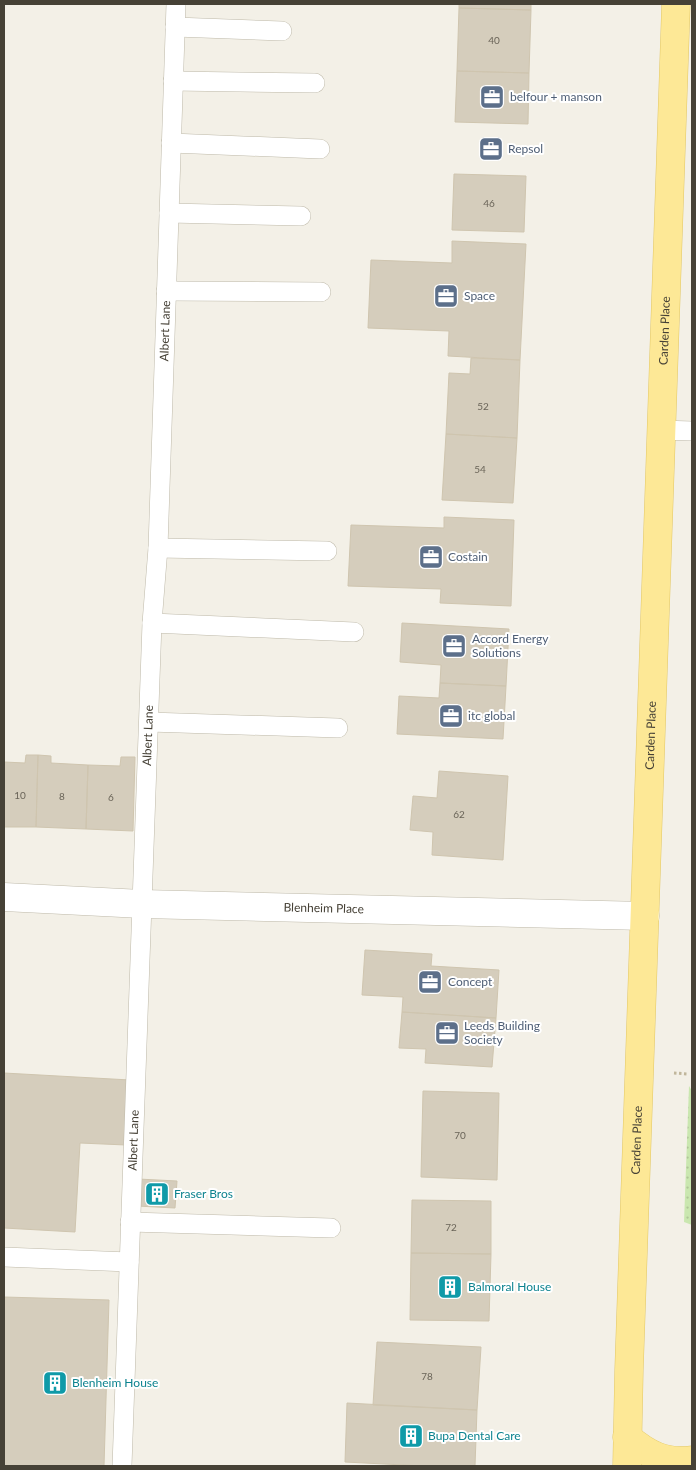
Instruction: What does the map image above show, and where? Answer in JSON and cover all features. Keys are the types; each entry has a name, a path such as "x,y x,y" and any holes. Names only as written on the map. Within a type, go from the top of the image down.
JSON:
{"main road":[{"name":"Carden Place","path":"627,1466 676,4"},
{"path":"627,1437 642,1450 661,1458 682,1462 692,1460"}],"street":[{"name":"Blenheim Place","path":"4,897 142,904 645,916"}],"lane":[{"name":"Albert Lane","path":"122,1466 152,624 158,548 176,4"},
{"path":"175,28 282,32"},
{"path":"173,81 315,83"},
{"path":"171,143 320,149"},
{"path":"169,213 301,216"},
{"path":"166,291 321,292"},
{"path":"661,430 692,431"},
{"path":"158,548 327,552"},
{"path":"152,624 354,632"},
{"path":"149,722 338,728"},
{"path":"130,1222 330,1228"},
{"path":"4,1258 129,1262"}],"green space":[{"path":"689,1086 692,1091 692,1225 684,1222"}],"building":[{"path":"459,4 531,4 531,10 459,8"},
{"path":"459,8 531,10 529,73 457,71"},
{"name":"belfour + manson","path":"457,71 529,73 528,124 455,122"},
{"path":"454,174 526,176 524,232 452,230"},
{"name":"Space","path":"452,241 526,244 520,360 448,356 449,331 368,328 371,260 452,263"},
{"path":"471,358 520,360 517,438 446,434 449,373 470,374"},
{"path":"446,434 517,438 513,503 442,500"},
{"name":"Costain","path":"444,517 514,520 511,606 440,603 441,589 348,586 351,525 444,528"},
{"name":"Accord Energy Solutions","path":"402,623 509,629 506,686 440,683 441,665 400,662"},
{"name":"itc global","path":"440,683 506,686 503,739 397,734 399,696 439,698"},
{"path":"26,755 38,755 36,827 4,827 4,762 25,763"},
{"path":"38,755 51,756 51,763 88,765 86,829 36,827"},
{"path":"121,757 135,757 133,831 86,829 88,765 120,766"},
{"path":"439,771 508,776 503,860 432,855 433,832 410,830 413,796 437,798"},
{"name":"Concept","path":"365,950 432,954 431,966 499,970 496,1018 402,1012 403,997 362,995"},
{"name":"Leeds Building Society","path":"402,1012 496,1018 492,1067 425,1063 426,1049 399,1048"},
{"path":"4,1073 130,1080 126,1145 80,1143 75,1232 4,1228"},
{"path":"423,1091 499,1093 497,1180 421,1177"},
{"name":"Fraser Bros","path":"138,1179 177,1181 175,1208 137,1206"},
{"path":"412,1200 491,1201 491,1254 411,1253"},
{"name":"Balmoral House","path":"411,1253 491,1254 489,1321 410,1320"},
{"name":"Blenheim House","path":"4,1297 109,1300 104,1466 4,1466"},
{"path":"377,1342 481,1347 477,1410 373,1405"},
{"name":"Bupa Dental Care","path":"347,1403 477,1410 475,1466 423,1466 345,1462"}],"place":[{"name":"belfour + manson","path":"492,97"},
{"name":"Repsol","path":"491,149"},
{"name":"Space","path":"446,296"},
{"name":"Costain","path":"431,557"},
{"name":"Accord Energy Solutions","path":"454,646"},
{"name":"itc global","path":"451,716"},
{"name":"Concept","path":"430,982"},
{"name":"Leeds Building Society","path":"447,1033"},
{"name":"Fraser Bros","path":"157,1194"},
{"name":"Balmoral House","path":"450,1287"},
{"name":"Blenheim House","path":"55,1383"},
{"name":"Bupa Dental Care","path":"411,1436"}]}
